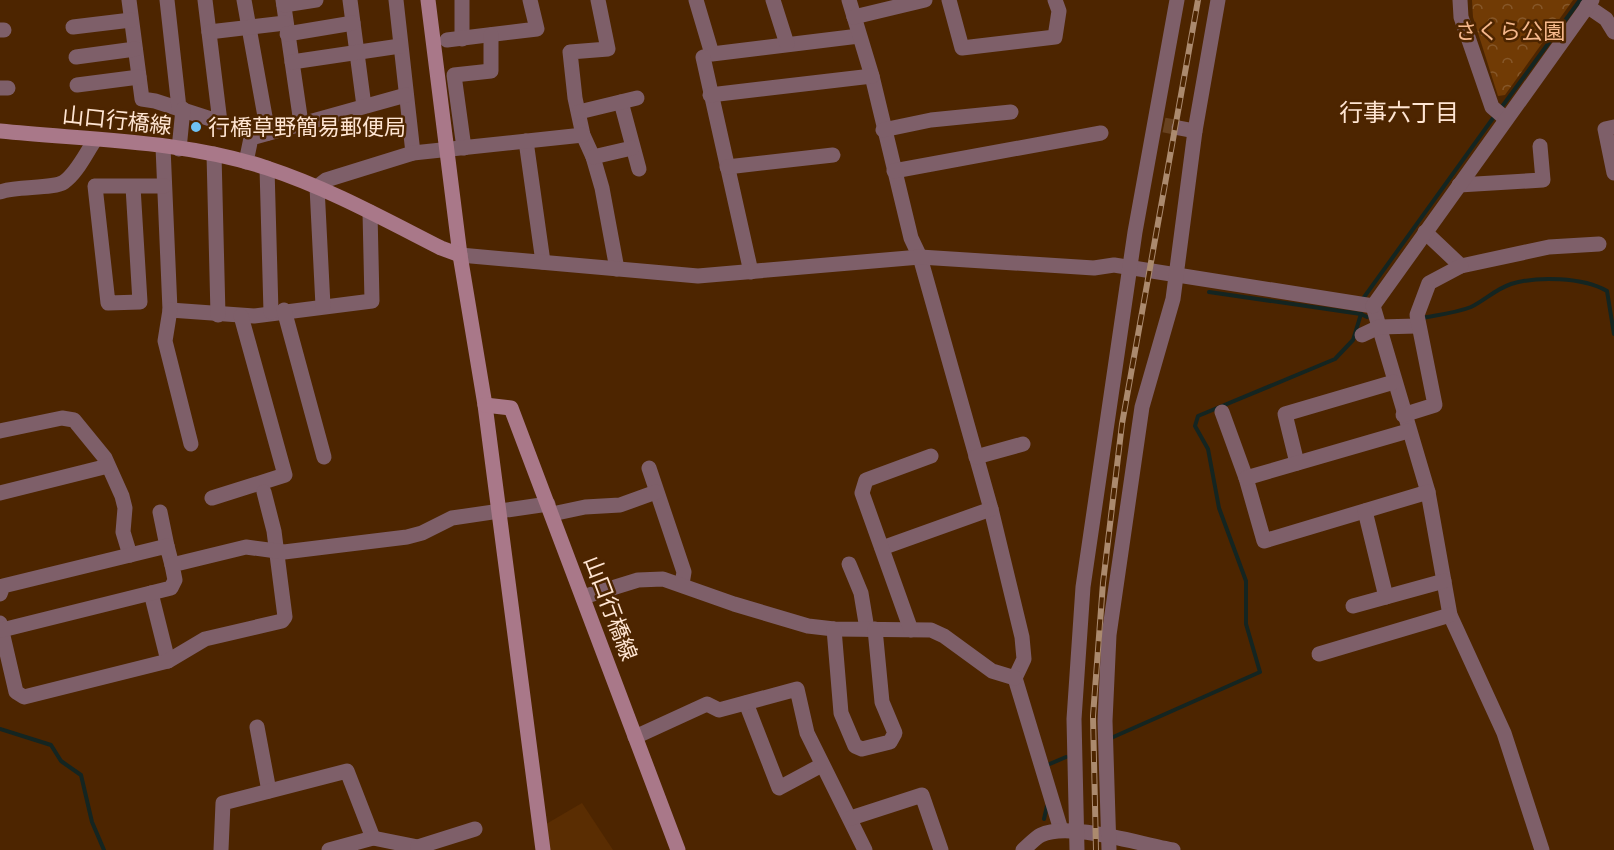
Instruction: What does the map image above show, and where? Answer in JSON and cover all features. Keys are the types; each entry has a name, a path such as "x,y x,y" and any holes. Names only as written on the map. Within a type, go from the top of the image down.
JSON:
{"main road":[{"path":"428,0 460,255 485,405 543,850"},
{"name":"山口行橋線","path":"0,132 163,147 214,154 246,162 317,187 441,248 460,255"},
{"name":"山口行橋線","path":"485,405 511,408 678,850"}],"street":[{"path":"129,0 142,99 220,122 205,0"},
{"path":"167,0 181,109 179,149"},
{"path":"244,0 268,133"},
{"path":"301,123 283,2 316,0"},
{"path":"350,0 364,106"},
{"path":"396,0 412,153"},
{"path":"462,0 454,39 537,29 530,0"},
{"path":"598,0 608,49 570,52 575,98 583,135 593,157 606,207 617,269"},
{"path":"696,0 712,54 859,36"},
{"path":"773,0 787,44"},
{"path":"849,0 872,76 912,237 920,257 976,457 1022,637 1024,659 1015,678 1068,832 1077,850"},
{"path":"854,17 924,0"},
{"path":"949,0 962,48 1055,37 1059,11 1055,0"},
{"path":"1068,832 1082,598 1131,266 1166,125 1177,0"},
{"path":"1108,843 1105,721 1109,635 1142,407 1173,299 1195,131 1218,0"},
{"path":"1460,0 1461,17 1492,107 1506,119"},
{"path":"1542,850 1504,733 1450,615 1428,492 1403,415 1373,306 1590,3 1606,19 1614,32"},
{"path":"73,27 131,20"},
{"path":"209,32 353,23"},
{"path":"464,148 454,75 491,71 491,35"},
{"path":"292,62 400,46"},
{"path":"76,57 135,48"},
{"path":"703,57 751,272"},
{"path":"710,95 872,76"},
{"path":"77,85 139,77"},
{"path":"246,162 251,138 406,95"},
{"path":"579,112 637,98"},
{"path":"621,102 639,169"},
{"path":"884,130 931,120 1011,112"},
{"path":"1166,125 1195,131"},
{"path":"1614,127 1605,129 1614,173"},
{"path":"894,171 1101,133"},
{"path":"323,306 317,187 326,180 412,153 583,135"},
{"path":"0,192 35,185 57,185 65,181 94,140"},
{"path":"526,141 543,262"},
{"path":"1459,185 1543,180 1540,146"},
{"path":"163,147 170,310 165,341 191,444"},
{"path":"593,157 632,148"},
{"path":"214,154 218,315"},
{"path":"727,167 833,155"},
{"path":"267,168 278,311 324,457"},
{"path":"133,188 140,302 108,303 94,186 133,188 164,186"},
{"path":"170,310 241,316 372,301 370,212"},
{"path":"1425,232 1461,266"},
{"path":"1403,415 1435,405 1416,315 1429,283 1461,266 1549,248 1599,244"},
{"path":"460,255 698,276 850,261 920,257 1094,268 1114,265 1373,306"},
{"path":"212,498 285,475 241,316"},
{"path":"1362,335 1378,327 1417,326"},
{"path":"1297,463 1285,414 1394,382"},
{"path":"1222,412 1246,478 1264,541 1428,492"},
{"path":"0,431 62,418 74,420 105,458 126,508 123,532 130,555"},
{"path":"1246,478 1408,431"},
{"path":"976,457 1023,444"},
{"path":"910,630 862,493 866,480 931,456"},
{"path":"0,493 108,466"},
{"path":"650,468 684,572 682,584"},
{"path":"160,512 175,580 171,588 1,627 16,692 24,697 168,661 205,639 282,621 285,618 274,531 264,492"},
{"path":"172,565 246,547 275,551 416,535 452,518 498,511 620,505 656,492"},
{"path":"882,548 990,509"},
{"path":"1365,511 1386,597"},
{"path":"0,594 3,586 167,546"},
{"path":"834,629 841,712 855,747 862,749 890,742 895,734 882,702 871,629 861,593 849,564"},
{"path":"583,597 645,578 663,579 780,619 834,629 931,630 944,636 992,671 1015,678"},
{"path":"1353,606 1444,581"},
{"path":"151,593 168,661"},
{"path":"1319,654 1450,615"},
{"path":"636,736 707,704 718,710 797,689 807,733 865,850"},
{"path":"746,703 779,788 822,765"},
{"path":"257,727 269,791"},
{"path":"221,850 223,802 348,771 373,838"},
{"path":"851,818 922,795 941,850"},
{"path":"329,850 373,838 418,848 475,828"},
{"path":"1023,850 1041,835 1068,832 1108,843 1173,850"}],"shaded area":[{"path":"582,803 613,850 544,850 541,827"}],"green space":[{"name":"さくら公園","path":"1472,0 1573,0 1505,95 1498,96 1473,17"}],"waterway":[{"path":"1501,108 1580,0"},
{"path":"1362,300 1496,114"},
{"path":"1421,318 1471,307 1511,284 1522,281 1560,279 1586,283 1607,291 1614,334"},
{"path":"1209,292 1361,314"},
{"path":"1111,738 1260,672 1246,624 1246,581 1219,508 1208,449 1195,426 1198,416 1335,359 1353,340 1361,314 1367,317"},
{"path":"0,729 51,745 61,761 81,775 92,822 104,850"},
{"path":"1045,766 1066,757"},
{"path":"1044,819 1047,806"}],"tunnel":[{"path":"1164,125 1179,128"}],"railway":[{"path":"1096,850 1093,716 1103,583 1122,424 1198,0"}],"place":[{"name":"行橋草野簡易郵便局","path":"196,127"}],"district":[{"name":"行事六丁目","path":"1399,112"}]}
